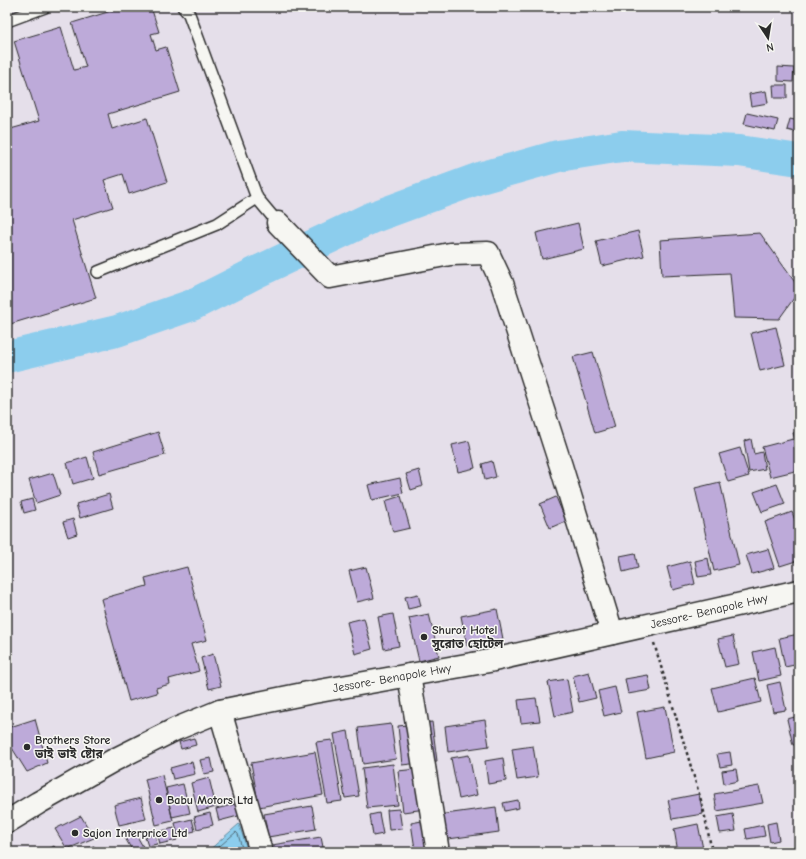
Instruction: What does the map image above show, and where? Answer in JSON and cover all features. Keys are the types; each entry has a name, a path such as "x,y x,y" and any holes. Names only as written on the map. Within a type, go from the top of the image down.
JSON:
{"main road":[{"path":"278,223 330,277 450,254 488,253 505,290 612,633"},
{"name":"Jessore- Benapole Hwy","path":"7,822 114,760 176,729 220,711 308,693 490,661 799,591"},
{"path":"409,675 438,852"},
{"path":"220,711 261,852"}],"lane":[{"path":"7,21 45,7"},
{"path":"183,7 189,14 257,198 278,223"},
{"path":"98,272 217,224 257,198"}],"path":[{"path":"649,625 703,807 712,852"}],"water":[{"path":"239,824 248,852 207,852"}],"building":[{"path":"124,7 151,7 159,32 151,34 156,50 166,47 180,92 108,114 112,129 147,118 167,182 129,194 123,174 104,180 113,207 72,220 96,298 7,325 7,130 39,121 14,41 61,27 74,70 86,67 72,23"},
{"path":"778,67 794,68 793,82 778,81"},
{"path":"773,85 787,85 787,98 774,98"},
{"path":"766,91 768,103 751,106 749,94"},
{"path":"747,113 778,120 775,131 744,124"},
{"path":"790,119 799,121 799,133 787,130"},
{"path":"578,223 584,249 542,259 536,233"},
{"path":"638,231 644,256 602,266 596,241"},
{"path":"760,233 799,288 799,291 779,319 734,318 730,273 662,276 660,240"},
{"path":"776,327 785,365 760,371 751,333"},
{"path":"593,352 615,427 595,433 573,357"},
{"path":"799,431 799,453 793,433"},
{"path":"158,432 165,455 99,474 93,452"},
{"path":"751,439 754,454 762,452 765,469 749,472 744,441"},
{"path":"793,439 799,463 799,470 770,477 762,447"},
{"path":"469,441 475,468 458,472 452,445"},
{"path":"740,448 749,476 728,482 719,454"},
{"path":"87,457 93,478 73,484 67,463"},
{"path":"492,461 496,477 485,480 482,464"},
{"path":"419,470 423,486 411,490 406,474"},
{"path":"53,473 60,495 36,503 29,480"},
{"path":"400,478 403,493 372,500 368,485"},
{"path":"720,482 739,565 714,571 695,488"},
{"path":"777,484 785,504 762,512 754,492"},
{"path":"109,494 113,508 80,518 76,504"},
{"path":"401,496 410,528 393,532 385,501"},
{"path":"556,497 566,521 550,528 540,504"},
{"path":"32,499 35,510 24,513 21,502"},
{"path":"792,512 799,531 799,560 780,566 765,522"},
{"path":"73,519 77,534 68,537 63,522"},
{"path":"768,549 774,568 752,574 746,555"},
{"path":"635,553 638,568 623,572 620,556"},
{"path":"708,558 711,575 698,577 695,561"},
{"path":"690,561 695,584 673,590 667,567"},
{"path":"187,567 207,640 191,644 199,671 169,679 170,684 156,688 157,693 129,701 101,599 147,586 145,578"},
{"path":"366,567 374,598 357,602 349,571"},
{"path":"418,594 421,606 408,609 405,597"},
{"path":"497,609 503,639 467,646 461,616"},
{"path":"393,614 399,646 384,649 378,617"},
{"name":"Shurot Hotel সুরোত হোটেল","path":"429,614 439,656 419,661 409,618"},
{"path":"364,618 372,649 355,654 347,622"},
{"path":"799,634 799,664 785,667 779,638"},
{"path":"733,636 739,664 725,667 718,639"},
{"path":"775,647 781,676 759,681 753,652"},
{"path":"213,654 221,686 209,689 201,658"},
{"path":"589,672 596,698 579,702 573,676"},
{"path":"648,675 651,690 628,694 625,679"},
{"path":"755,678 761,702 718,712 712,688"},
{"path":"567,679 573,712 555,716 548,682"},
{"path":"780,682 786,710 773,712 767,685"},
{"path":"615,687 621,712 604,716 598,691"},
{"path":"536,698 540,721 521,723 518,700"},
{"path":"665,707 674,752 646,758 637,712"},
{"path":"799,716 799,744 793,745 787,719"},
{"name":"Brothers Store ভাই ভাই ষ্টোর","path":"35,719 47,763 27,772 7,740 7,728"},
{"path":"485,720 489,746 448,752 445,726"},
{"path":"432,722 437,761 402,765 398,726"},
{"path":"391,724 396,759 363,764 358,728"},
{"path":"348,731 359,796 345,798 334,734"},
{"path":"194,738 196,745 181,749 179,742"},
{"path":"332,740 342,801 327,803 316,742"},
{"path":"533,746 538,777 517,780 512,749"},
{"path":"315,752 323,795 259,807 251,763"},
{"path":"730,752 732,765 720,767 717,754"},
{"path":"469,755 477,795 459,799 451,758"},
{"path":"211,758 214,772 204,774 200,760"},
{"path":"503,758 506,781 488,784 485,761"},
{"path":"192,762 195,774 173,779 170,768"},
{"path":"393,764 398,805 367,808 362,768"},
{"path":"436,767 441,807 403,812 398,771"},
{"path":"736,769 738,781 724,784 722,771"},
{"name":"Babu Motors Ltd","path":"162,775 173,821 156,825 145,779"},
{"path":"209,778 216,807 198,812 191,783"},
{"path":"183,784 190,813 172,817 166,788"},
{"path":"759,786 763,803 717,811 714,794"},
{"path":"699,794 703,814 672,819 668,800"},
{"path":"141,798 146,819 119,825 114,805"},
{"path":"518,800 519,808 505,811 503,803"},
{"path":"239,803 242,815 219,821 216,809"},
{"path":"312,806 316,829 268,837 264,814"},
{"path":"496,807 499,832 441,840 438,815"},
{"path":"399,809 402,829 389,830 387,810"},
{"path":"210,813 213,825 197,829 194,817"},
{"path":"379,813 383,834 373,836 370,815"},
{"path":"733,814 736,831 720,833 717,817"},
{"name":"Sajon Interprice Ltd","path":"81,816 94,838 67,849 55,829"},
{"path":"192,819 195,831 178,835 175,823"},
{"path":"432,819 436,846 415,849 411,823"},
{"path":"776,822 779,840 770,842 767,824"},
{"path":"698,824 703,849 678,852 674,829"},
{"path":"763,825 765,836 747,839 745,829"},
{"path":"174,828 177,840 160,844 157,832"},
{"path":"134,831 146,852 133,852 124,836"},
{"path":"155,834 157,844 148,846 145,837"},
{"path":"321,837 324,852 273,852 272,845"},
{"path":"54,846 58,852 44,852"},
{"path":"94,846 96,852 72,852"}],"waterway":[{"path":"7,357 117,331 192,305 259,271 371,218 480,178 558,156 622,146 739,151 799,160"}],"place":[{"name":"Shurot Hotel সুরোত হোটেল","path":"424,637"},
{"name":"Brothers Store ভাই ভাই ষ্টোর","path":"27,747"},
{"name":"Babu Motors Ltd","path":"159,800"},
{"name":"Sajon Interprice Ltd","path":"75,833"}]}
